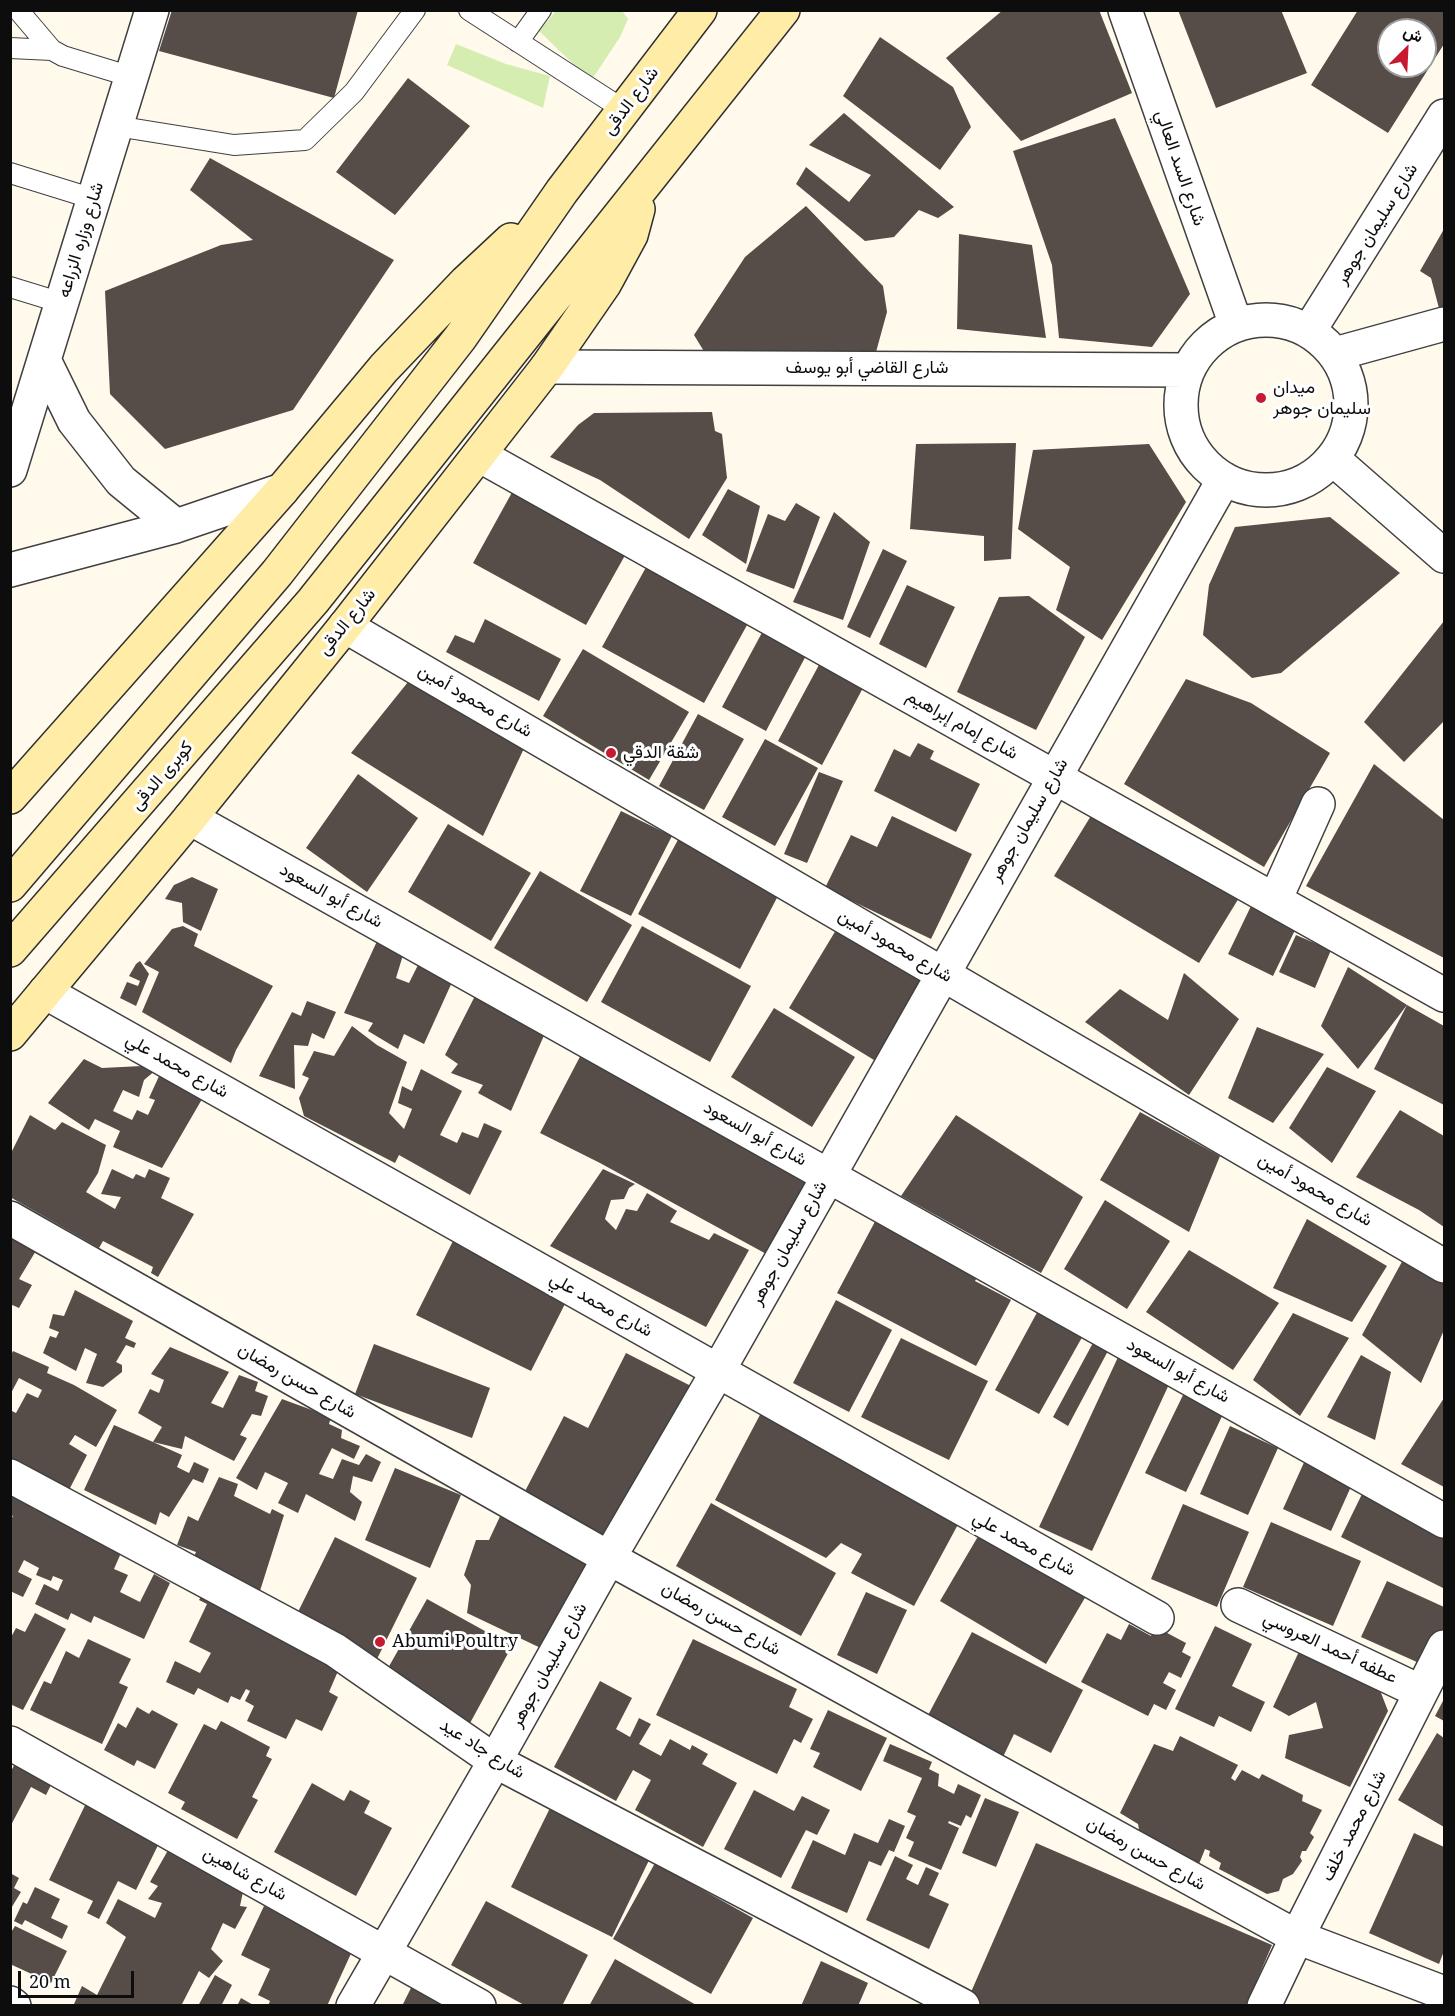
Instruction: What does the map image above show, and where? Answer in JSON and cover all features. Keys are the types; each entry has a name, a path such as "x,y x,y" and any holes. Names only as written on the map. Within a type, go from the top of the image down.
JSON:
{"main road":[{"name":"شارع الدقى","path":"10,885 277,573 460,338 562,191 700,10"},
{"name":"شارع الدقى","path":"313,601 783,10"},
{"name":"شارع الدقى","path":"10,1034 190,818 345,626 547,367 605,283 631,235 644,186"},
{"name":"شارع الدقى","path":"10,797 282,490 384,368 466,282 562,191"},
{"name":"كوبرى الدقى","path":"10,950 313,601"}],"street":[{"name":"شارع وزاره الزراعه","path":"10,470 152,10"},
{"name":"شارع السد العالي","path":"1125,10 1236,325"},
{"name":"شارع سليمان جوهر","path":"1309,331 1444,116"},
{"path":"1261,320 1277,321 1309,331 1335,354 1348,379 1352,407 1347,435 1333,459 1310,479 1282,489 1252,489 1224,479 1207,467 1194,450 1185,431 1181,411 1182,389 1188,370 1200,351 1216,336 1236,325 1261,320"},
{"path":"1335,354 1444,324"},
{"path":"44,360 74,421 121,481 176,526"},
{"name":"شارع القاضي أبو يوسف","path":"547,367 1188,370"},
{"name":"شارع إمام إبراهيم","path":"479,455 1444,995"},
{"path":"1333,459 1444,556"},
{"name":"شارع سليمان جوهر","path":"353,2006 718,1371 1224,479"},
{"path":"10,570 176,526 282,490"},
{"name":"شارع محمود أمين","path":"345,626 1444,1266"},
{"path":"1275,900 1318,804"},
{"name":"شارع أبو السعود","path":"190,818 1444,1521"},
{"name":"شارع محمد علي","path":"45,992 1156,1618"},
{"name":"شارع حسن رمضان","path":"10,1218 609,1558 1297,1937 1444,1993"},
{"name":"شارع جاد عيد","path":"10,1476 335,1650 495,1761 963,2006"},
{"name":"عطفه أحمد العروسي","path":"1238,1605 1421,1692"},
{"name":"شارع محمد خلف","path":"1264,2006 1444,1647"},
{"name":"شارع شاهين","path":"10,1743 479,2006"}],"lane":[{"path":"18,10 52,50 63,56 132,77"},
{"path":"116,126 234,145 305,140 354,92 415,10"},
{"path":"469,10 624,110"},
{"path":"518,42 541,10"},
{"path":"10,48 52,50"},
{"path":"10,174 94,199"},
{"path":"10,287 62,303"}],"green space":[{"path":"556,11 622,11 628,19 620,37 591,81 539,31"},
{"path":"456,44 506,64 550,76 543,108 447,65"}],"building":[{"path":"172,10 358,10 334,98 159,51"},
{"path":"1003,10 1099,10 1132,93 1021,141 946,58"},
{"path":"1178,10 1281,10 1307,73 1216,108"},
{"path":"1358,10 1444,10 1444,44 1437,55 1437,18 1377,18 1377,78 1423,78 1388,133 1311,85"},
{"path":"880,37 953,87 971,127 940,170 843,96"},
{"path":"408,78 470,126 395,215 336,172"},
{"path":"844,113 954,207 938,218 919,210 894,237 865,241 796,184 806,167 849,202 871,175 809,145"},
{"path":"1115,118 1190,294 1152,347 1059,338 1052,265 1013,151"},
{"path":"210,158 394,260 293,410 165,449 110,394 105,291 221,245 253,240 190,190"},
{"path":"806,206 883,286 887,312 876,352 705,353 694,335 745,257"},
{"path":"1444,229 1444,311 1440,312 1431,278 1420,271"},
{"path":"959,234 1032,245 1046,338 957,329"},
{"path":"712,412 715,431 722,434 727,478 689,539 600,480 550,457 578,425 594,413"},
{"path":"1016,443 1011,559 984,561 984,536 910,529 916,444"},
{"path":"1149,444 1186,502 1102,640 1056,610 1070,567 1018,529 1033,450"},
{"path":"515,487 628,550 586,625 473,563"},
{"path":"728,489 760,506 746,564 702,535"},
{"path":"796,503 820,517 794,589 746,571 768,514 785,521"},
{"path":"834,512 870,542 843,620 793,602"},
{"path":"1330,517 1400,573 1281,673 1252,678 1203,635 1209,585 1235,527"},
{"path":"883,549 907,561 870,638 847,627"},
{"path":"650,560 752,616 704,703 602,647"},
{"path":"907,585 955,607 926,668 879,644"},
{"path":"1029,596 1085,637 1036,730 957,692 999,597"},
{"path":"485,619 561,659 539,701 446,652 455,635 474,643"},
{"path":"1444,621 1444,721 1404,762 1364,722"},
{"path":"765,627 809,650 766,731 722,707"},
{"path":"583,649 689,712 649,780 543,716"},
{"path":"820,663 864,686 822,765 778,741"},
{"path":"1186,679 1251,703 1330,753 1264,867 1124,784"},
{"path":"408,682 527,742 483,836 351,753"},
{"path":"698,714 744,739 704,810 659,786"},
{"path":"765,739 818,768 775,846 722,817"},
{"path":"918,743 934,751 930,759 980,784 956,832 874,791 894,749 910,757"},
{"path":"1374,764 1444,820 1444,958 1306,886"},
{"path":"819,772 843,781 807,863 784,854"},
{"path":"358,774 418,818 367,892 306,848"},
{"path":"1097,806 1242,893 1199,963 1054,876"},
{"path":"621,811 672,836 631,916 580,891"},
{"path":"892,816 972,854 931,939 825,888 851,835 877,847"},
{"path":"448,824 531,873 491,941 408,892"},
{"path":"680,836 781,890 740,969 638,914"},
{"path":"540,871 632,925 587,1002 494,948"},
{"path":"192,877 218,889 201,931 183,922 182,903 165,899 174,885"},
{"path":"1251,906 1296,928 1273,976 1228,954"},
{"path":"183,926 198,934 194,946 273,986 236,1050 231,1063 142,1012 159,972 144,964 172,929"},
{"path":"642,926 751,986 710,1062 601,1002"},
{"path":"836,930 923,982 874,1060 789,1008"},
{"path":"1296,935 1331,950 1315,988 1279,972"},
{"path":"378,939 403,955 396,978 409,983 420,961 453,980 424,1044 404,1034 398,1049 368,1031 373,1023 344,1013"},
{"path":"140,961 149,974 136,1006 120,998 127,982 138,986 140,981 129,976"},
{"path":"1348,967 1407,1005 1358,1069 1321,1026"},
{"path":"1184,973 1239,1019 1189,1095 1085,1022 1120,989 1168,1020"},
{"path":"478,990 549,1024 511,1111 478,1093 483,1085 451,1073 458,1064 445,1055"},
{"path":"307,1001 336,1012 324,1039 312,1033 308,1046 294,1045 295,1089 259,1076 292,1012 301,1016"},
{"path":"1407,1005 1444,1026 1444,1105 1374,1069"},
{"path":"774,1008 855,1057 812,1127 731,1077"},
{"path":"352,1026 377,1045 407,1062 389,1113 404,1129 412,1109 398,1103 402,1086 412,1091 421,1069 462,1091 440,1135 457,1143 462,1132 478,1138 484,1123 502,1131 470,1195 399,1155 395,1163 304,1116 299,1098 309,1078 302,1075 314,1051 334,1056"},
{"path":"1257,1027 1324,1054 1273,1123 1228,1098"},
{"path":"584,1049 812,1178 770,1256 600,1163 540,1133"},
{"path":"84,1059 102,1068 162,1065 144,1080 139,1097 123,1090 113,1111 132,1120 137,1110 148,1115 155,1100 149,1098 160,1074 205,1094 162,1168 113,1147 120,1131 95,1119 89,1130 48,1103"},
{"path":"1327,1067 1376,1091 1332,1163 1289,1128"},
{"path":"1400,1110 1444,1136 1444,1227 1419,1210 1356,1177"},
{"path":"1140,1112 1220,1156 1189,1232 1100,1180"},
{"path":"30,1115 55,1130 62,1122 106,1145 98,1173 86,1192 115,1209 121,1197 101,1194 112,1169 133,1179 136,1174 145,1178 149,1169 170,1178 161,1198 194,1214 158,1277 151,1273 153,1267 103,1241 99,1248 10,1197 10,1155"},
{"path":"956,1115 1083,1197 1041,1273 901,1196"},
{"path":"603,1169 635,1184 629,1188 624,1199 611,1200 605,1219 616,1230 626,1209 637,1211 647,1193 677,1211 670,1222 709,1240 714,1233 749,1250 706,1327 550,1246"},
{"path":"1105,1200 1170,1241 1127,1309 1064,1269"},
{"path":"879,1214 982,1268 975,1281 1011,1300 976,1366 837,1293"},
{"path":"1307,1219 1387,1266 1352,1322 1273,1288"},
{"path":"10,1233 37,1249 19,1279 32,1285 19,1308 10,1304"},
{"path":"455,1237 570,1294 531,1371 416,1315"},
{"path":"1189,1250 1279,1303 1233,1370 1146,1312"},
{"path":"1404,1258 1444,1282 1444,1330 1421,1383 1362,1335"},
{"path":"75,1290 133,1321 125,1338 136,1343 134,1348 126,1345 116,1362 122,1365 122,1372 103,1387 86,1383 97,1354 85,1348 76,1371 43,1353 50,1336 56,1338 59,1332 49,1328 53,1314 64,1316"},
{"path":"836,1300 892,1330 849,1412 793,1383"},
{"path":"1040,1307 1085,1332 1039,1414 995,1390"},
{"path":"1293,1313 1349,1338 1300,1416 1253,1380"},
{"path":"901,1338 988,1381 949,1460 861,1417"},
{"path":"1094,1341 1109,1349 1068,1426 1053,1417"},
{"path":"374,1344 490,1388 472,1438 355,1394"},
{"path":"170,1347 229,1372 211,1403 223,1408 239,1375 258,1382 255,1391 268,1396 261,1416 252,1414 240,1435 247,1438 234,1461 185,1436 182,1449 153,1442 162,1427 138,1413 150,1389 159,1393 164,1380 151,1374"},
{"path":"13,1351 49,1367 47,1373 74,1385 117,1410 96,1447 75,1435 69,1444 87,1455 69,1490 10,1458 10,1410 16,1413 27,1393 38,1398 42,1390 19,1378 10,1395 10,1357"},
{"path":"626,1353 691,1386 610,1545 521,1499 564,1416 588,1428"},
{"path":"1119,1355 1171,1380 1092,1551 1039,1527"},
{"path":"1361,1355 1391,1372 1375,1440 1327,1417"},
{"path":"1185,1391 1225,1410 1186,1492 1145,1473"},
{"path":"1444,1398 1444,1487 1401,1464"},
{"path":"282,1399 331,1417 329,1424 342,1430 341,1438 360,1446 354,1459 332,1448 319,1474 333,1479 342,1459 359,1465 366,1454 381,1462 372,1482 353,1476 350,1492 362,1502 355,1521 306,1494 298,1513 278,1503 288,1483 265,1472 257,1490 236,1478"},
{"path":"762,1411 962,1517 914,1606 851,1573 862,1554 841,1543 826,1558 715,1500"},
{"path":"114,1425 182,1455 177,1467 189,1473 194,1462 209,1469 203,1483 193,1479 169,1517 160,1512 156,1525 84,1490"},
{"path":"1230,1426 1278,1448 1248,1515 1200,1494"},
{"path":"1306,1458 1354,1480 1331,1531 1283,1509"},
{"path":"395,1468 461,1495 430,1568 365,1540"},
{"path":"219,1477 238,1484 234,1496 270,1514 272,1509 284,1515 259,1594 192,1561 196,1552 177,1545 188,1516 198,1521"},
{"path":"14,1489 34,1499 31,1507 36,1510 40,1503 121,1553 114,1569 128,1575 120,1592 140,1602 154,1574 170,1583 144,1639 94,1616 91,1623 71,1613 68,1620 35,1604 44,1584 58,1591 63,1580 53,1576 51,1581 36,1575 39,1568 24,1560 18,1572 32,1579 23,1597 10,1591 10,1521 13,1516 10,1515 10,1496"},
{"path":"1363,1492 1444,1533 1443,1588 1341,1537"},
{"path":"711,1503 836,1573 801,1636 676,1566"},
{"path":"1183,1504 1249,1532 1217,1607 1151,1579"},
{"path":"503,1510 594,1554 547,1651 467,1613 471,1585 464,1575 476,1540 489,1540"},
{"path":"1271,1522 1361,1561 1333,1626 1243,1587"},
{"path":"980,1533 1086,1596 1046,1664 940,1601"},
{"path":"335,1537 417,1578 377,1659 295,1618"},
{"path":"1387,1581 1444,1607 1444,1629 1428,1667 1361,1637"},
{"path":"866,1592 907,1610 877,1674 837,1655"},
{"path":"202,1595 335,1650 328,1666 338,1671 329,1692 338,1697 322,1731 296,1719 286,1739 247,1721 254,1706 245,1701 250,1691 246,1689 240,1700 231,1696 228,1703 198,1688 194,1695 166,1682 175,1661 200,1673 211,1653 189,1642 207,1604 199,1600"},
{"path":"427,1599 512,1646 469,1725 383,1677"},
{"path":"35,1613 66,1629 23,1710 10,1704 10,1639 16,1628 25,1632"},
{"path":"1129,1624 1151,1636 1154,1626 1186,1643 1182,1652 1191,1657 1181,1678 1169,1672 1163,1683 1176,1690 1166,1710 1154,1704 1148,1716 1081,1682 1107,1633 1121,1640"},
{"path":"1215,1626 1252,1644 1232,1686 1265,1702 1251,1732 1219,1716 1214,1727 1175,1709"},
{"path":"972,1632 1083,1690 1051,1753 1014,1734 1002,1759 926,1719"},
{"path":"88,1639 131,1659 119,1683 128,1687 102,1744 30,1710 44,1681 51,1684 66,1651 79,1658"},
{"path":"693,1639 797,1689 789,1707 813,1719 801,1743 794,1739 777,1774 656,1715"},
{"path":"1303,1643 1376,1680 1388,1711 1350,1787 1285,1758 1289,1735 1323,1728 1316,1702 1289,1716 1273,1707"},
{"path":"600,1681 632,1698 616,1729 630,1737 639,1718 651,1724 639,1744 661,1756 670,1739 690,1750 692,1745 708,1754 702,1764 737,1783 703,1847 635,1810 651,1780 633,1770 616,1801 554,1767"},
{"path":"1444,1699 1444,1721 1435,1716"},
{"path":"137,1707 149,1714 152,1710 178,1724 155,1769 137,1760 134,1766 104,1750 118,1723 126,1728"},
{"path":"828,1710 887,1738 861,1791 813,1767 820,1753 810,1749"},
{"path":"221,1721 270,1747 266,1756 272,1759 252,1797 258,1800 237,1839 181,1809 185,1802 168,1793 204,1724 216,1730"},
{"path":"1437,1733 1444,1738 1444,1827 1398,1800"},
{"path":"1180,1736 1238,1765 1231,1778 1235,1781 1242,1770 1259,1779 1262,1774 1303,1795 1302,1801 1322,1810 1310,1833 1314,1837 1306,1851 1302,1851 1300,1857 1302,1861 1293,1874 1283,1879 1279,1891 1267,1894 1219,1869 1221,1863 1209,1856 1210,1851 1205,1849 1199,1864 1143,1837 1140,1835 1138,1824 1120,1813 1154,1744 1173,1751"},
{"path":"890,1744 932,1762 929,1769 939,1774 938,1786 954,1794 958,1784 981,1795 971,1818 966,1815 961,1826 949,1821 948,1823 959,1828 941,1870 908,1856 914,1842 906,1838 916,1816 907,1812 922,1778 883,1761"},
{"path":"17,1760 54,1779 46,1795 31,1787 10,1827 10,1773"},
{"path":"312,1783 344,1801 350,1790 370,1801 364,1813 392,1828 356,1896 274,1852"},
{"path":"754,1790 794,1811 802,1796 830,1810 817,1835 806,1830 781,1878 724,1849"},
{"path":"89,1797 164,1833 136,1890 118,1881 99,1919 87,1913 93,1901 49,1880"},
{"path":"985,1798 1019,1812 996,1867 962,1853"},
{"path":"552,1804 652,1854 612,1937 511,1887"},
{"path":"889,1819 905,1826 894,1852 889,1850 881,1866 869,1861 847,1913 791,1888 813,1840 845,1855 854,1833 878,1843"},
{"path":"1414,1833 1444,1847 1444,1951 1439,1964 1369,1933"},
{"path":"1036,1843 1272,1945 1246,2006 982,2006 968,1999"},
{"path":"171,1845 244,1887 240,1906 247,1907 235,1929 223,1923 211,1949 223,1961 209,1978 199,1971 181,2006 76,2006 74,2004 82,1986 97,1995 126,1937 106,1923 118,1899 155,1918 162,1903 148,1899 158,1886 150,1882"},
{"path":"895,1856 913,1865 906,1879 918,1885 926,1867 939,1873 929,1895 949,1904 929,1949 866,1920"},
{"path":"655,1863 753,1918 711,1994 613,1939"},
{"path":"10,1873 19,1878 14,1888 21,1892 10,1910"},
{"path":"35,1887 60,1899 51,1918 68,1926 62,1939 25,1920 22,1925 14,1921 23,1902 27,1904"},
{"path":"486,1901 588,1955 562,2006 526,2006 451,1965"},
{"path":"264,1906 354,1947 327,2006 268,2006 270,2001 258,1995 270,1969 241,1955"},
{"path":"15,1926 67,1951 51,1983 10,1964 10,1934"},
{"path":"615,1959 698,2006 589,2006"},
{"path":"821,1961 868,1983 858,2006 801,2006"},
{"path":"215,1975 232,1985 221,2006 198,2006"},
{"path":"413,1984 451,2006 402,2006"},
{"path":"241,1998 255,2006 237,2006"}],"place":[{"name":"ميدان سليمان جوهر","path":"1261,398"},
{"name":"شقة الدقي","path":"611,753"},
{"name":"Abumi Poultry","path":"380,1642"}]}
